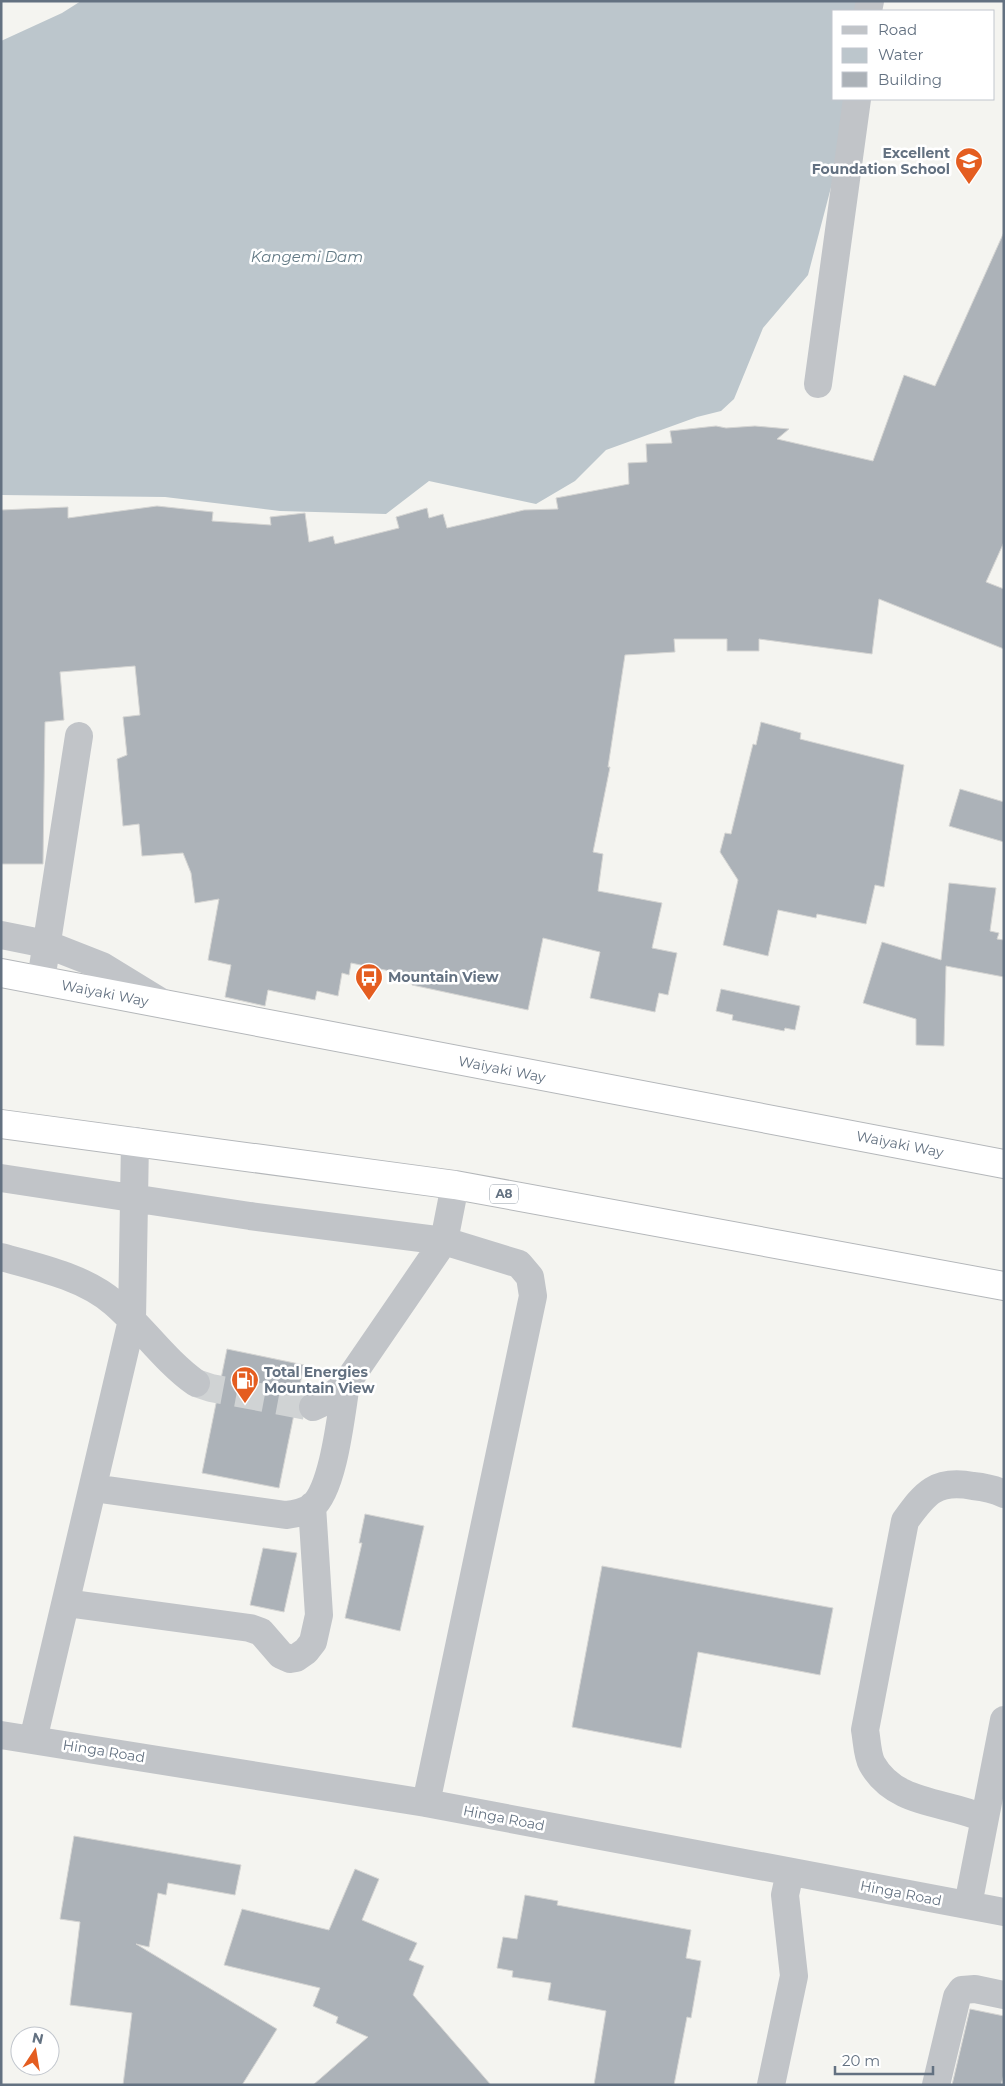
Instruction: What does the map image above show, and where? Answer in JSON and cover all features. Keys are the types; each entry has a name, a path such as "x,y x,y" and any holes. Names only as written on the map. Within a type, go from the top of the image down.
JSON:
{"highway":[{"name":"Waiyaki Way","path":"1,973 1004,1164"},
{"name":"A8","path":"1,1124 34,1130 135,1141 455,1185 1004,1286"}],"street":[{"path":"818,384 857,100"},
{"path":"41,980 79,736"},
{"path":"1,935 46,944 102,966 165,1004"},
{"path":"33,1740 94,1488 132,1320 135,1141"},
{"path":"1,1178 250,1216 444,1241 519,1264 530,1277 533,1296 426,1803"},
{"path":"313,1407 326,1400 346,1384 444,1241 455,1185"},
{"path":"1,1257 35,1266 84,1284 113,1301 176,1369 196,1383"},
{"path":"94,1488 286,1515 298,1513 312,1506 330,1476 346,1384"},
{"path":"983,1818 968,1812 928,1803 886,1783 871,1762 865,1730 905,1521 921,1499 941,1486 954,1482 1004,1494"},
{"path":"66,1603 250,1628 261,1632 281,1655 296,1658 306,1651 313,1642 319,1615 312,1506"},
{"path":"968,1905 983,1818 1004,1720"},
{"name":"Hinga Road","path":"1,1735 426,1803 1004,1912"},
{"path":"771,2085 794,1976 785,1895 790,1872"},
{"path":"936,2085 956,1997 962,1990 975,1989 1004,1995"}],"water":[{"name":"Kangemi Dam","path":"81,1 864,1 863,10 832,10 832,100 852,100 850,115 808,275 763,328 734,399 721,411 697,417 606,450 575,481 536,504 429,481 386,514 280,511 165,497 1,495 1,41 62,13"}],"building":[{"path":"1004,232 1004,542 986,582 1004,589 1004,649 879,599 872,654 759,639 759,651 727,651 727,639 674,639 675,652 625,655 608,767 610,767 593,852 603,854 598,891 662,903 652,948 677,953 668,995 659,993 655,1012 590,998 600,952 543,938 528,1010 412,985 414,976 351,963 349,975 342,973 338,996 317,991 315,1000 268,990 265,1006 225,997 231,965 208,960 219,899 195,903 191,873 183,853 142,856 139,824 123,826 117,759 127,755 123,717 140,715 135,666 60,672 64,720 45,722 43,864 1,864 1,510 68,507 68,518 157,506 213,512 212,521 271,525 270,517 305,513 309,542 333,536 335,544 399,528 396,517 427,508 429,518 443,514 447,528 524,510 558,509 556,498 629,484 628,463 647,462 646,444 672,443 670,431 716,426 726,428 755,426 789,429 777,439 873,461 904,375 935,386"},
{"path":"761,722 801,733 800,739 904,765 884,887 875,885 866,924 817,914 816,918 778,910 768,956 723,945 738,880 720,852 725,833 731,834 753,744 756,745"},
{"path":"960,789 1004,802 1004,842 949,826"},
{"path":"949,883 996,888 990,931 999,933 997,939 1004,940 1004,977 946,966 944,1046 916,1045 916,1019 863,1003 882,942 941,960"},
{"path":"721,989 800,1006 795,1030 785,1028 784,1031 732,1020 733,1015 716,1011"},
{"path":"227,1349 304,1365 279,1488 202,1473"},
{"path":"365,1514 424,1526 400,1631 345,1618 362,1543 359,1543"},
{"path":"263,1548 297,1553 284,1612 250,1605"},
{"path":"602,1566 833,1608 820,1675 698,1652 681,1748 572,1727"},
{"path":"74,1836 241,1865 235,1895 168,1883 166,1895 158,1893 149,1947 136,1944 277,2029 242,2085 123,2085 132,2013 70,2005 80,1922 60,1919"},
{"path":"355,1869 379,1879 362,1920 417,1943 409,1960 424,1966 413,1995 491,2085 313,2085 368,2037 336,2023 338,2017 313,2006 320,1988 224,1965 242,1909 329,1930"},
{"path":"525,1895 558,1901 557,1905 691,1930 686,1958 701,1961 691,2018 687,2017 674,2085 594,2085 606,2011 548,2000 551,1983 512,1977 513,1971 497,1968 503,1937 517,1939"},
{"path":"970,2009 1004,2016 1004,2074 1001,2085 952,2085"}],"tunnel":[{"path":"196,1383 211,1388 313,1407"}],"place":[{"name":"Excellent Foundation School","path":"969,185"},
{"name":"Mountain View","path":"369,1001"},
{"name":"Total Energies Mountain View","path":"245,1404"}]}
